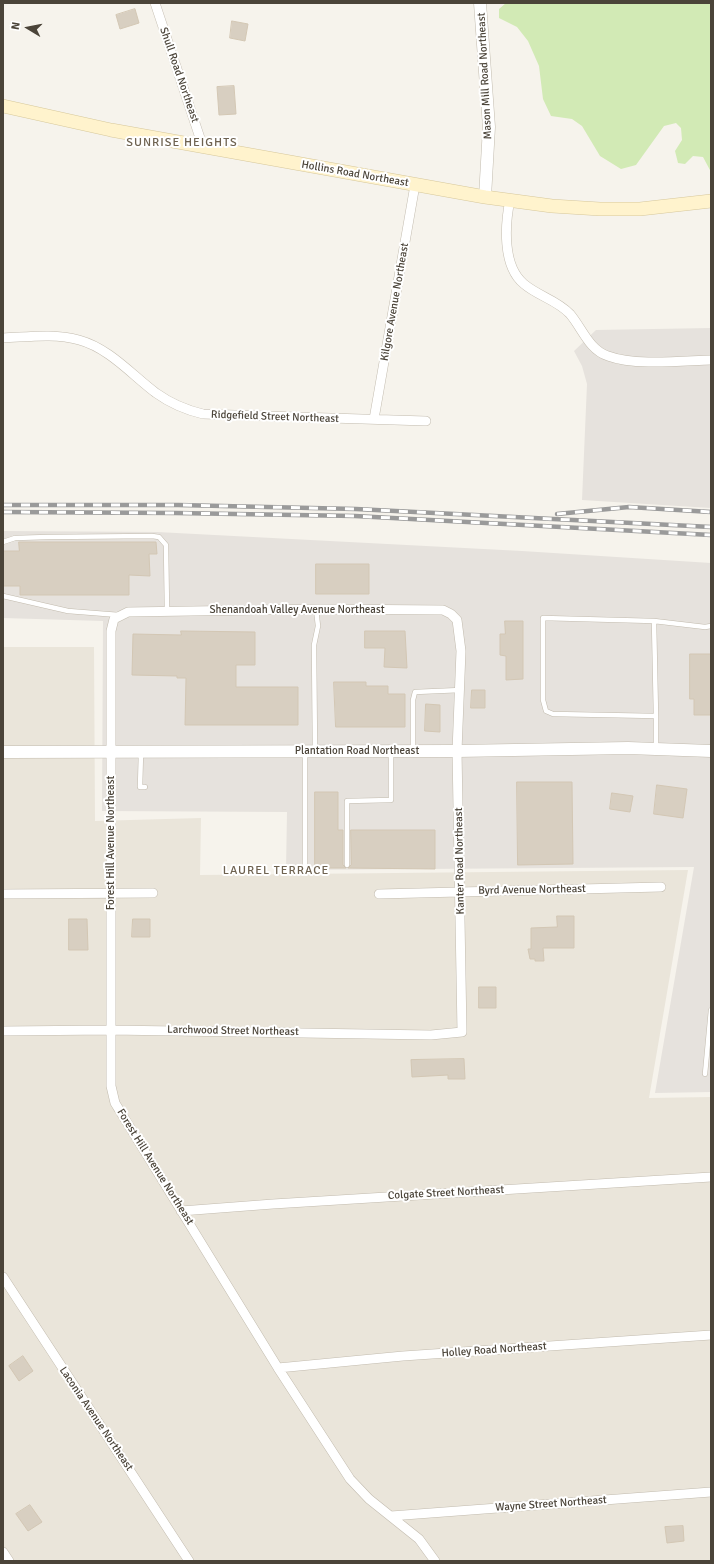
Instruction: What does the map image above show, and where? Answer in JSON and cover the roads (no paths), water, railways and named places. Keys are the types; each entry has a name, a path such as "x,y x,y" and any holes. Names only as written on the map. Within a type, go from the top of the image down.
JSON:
{"main road":[{"name":"Hollins Road Northeast","path":"3,106 111,130 203,148 485,197 600,209 640,209 711,201"}],"street":[{"name":"Shull Road Northeast","path":"155,3 203,148"},
{"name":"Mason Mill Road Northeast","path":"480,3 489,126 485,197"},
{"name":"Kilgore Avenue Northeast","path":"374,419 415,184"},
{"path":"510,200 506,220 506,236 508,252 518,277 524,284 552,300 568,312 592,346 600,354 625,360 711,360"},
{"name":"Ridgefield Street Northeast","path":"3,338 41,335 80,340 104,352 157,394 189,411 203,414 426,421"},
{"name":"Shenandoah Valley Avenue Northeast","path":"120,615 128,612 167,611 316,609 443,610 451,614 459,625 461,690"},
{"name":"Forest Hill Avenue Northeast","path":"120,615 114,620 111,631 111,1086 115,1102 278,1368 350,1479 369,1499 419,1539 435,1561"},
{"name":"Kanter Road Northeast","path":"461,690 457,751 461,892 462,1032"},
{"name":"Plantation Road Northeast","path":"3,752 457,751 656,748 711,751"},
{"name":"Byrd Avenue Northeast","path":"379,894 661,888"},
{"path":"3,894 153,893"},
{"name":"Larchwood Street Northeast","path":"3,1031 111,1030 431,1035 462,1032"},
{"name":"Colgate Street Northeast","path":"181,1211 711,1177"},
{"name":"Laconia Avenue Northeast","path":"3,1277 189,1561"},
{"name":"Holley Road Northeast","path":"278,1368 403,1356 711,1335"},
{"name":"Wayne Street Northeast","path":"391,1516 711,1492"},
{"path":"3,1552 9,1561"}],"lane":[{"path":"3,542 15,538 159,537 166,545 167,611"},
{"path":"3,596 68,612 120,615"},
{"path":"305,866 314,645 318,626 316,609"},
{"path":"656,716 553,714 546,711 543,700 543,618 654,621 706,627 711,626"},
{"path":"654,621 656,748"},
{"path":"413,751 413,700 415,692 461,690"},
{"path":"141,751 140,787 145,787"},
{"path":"347,865 347,801 391,800 390,751"},
{"path":"705,1074 711,1010"}],"railway":[{"path":"3,505 178,505 356,509 711,527"},
{"path":"557,514 629,507 711,512"},
{"path":"3,512 355,516 711,535"}],"district":[{"name":"SUNRISE HEIGHTS","path":"182,143"},
{"name":"LAUREL TERRACE","path":"276,871"}]}
